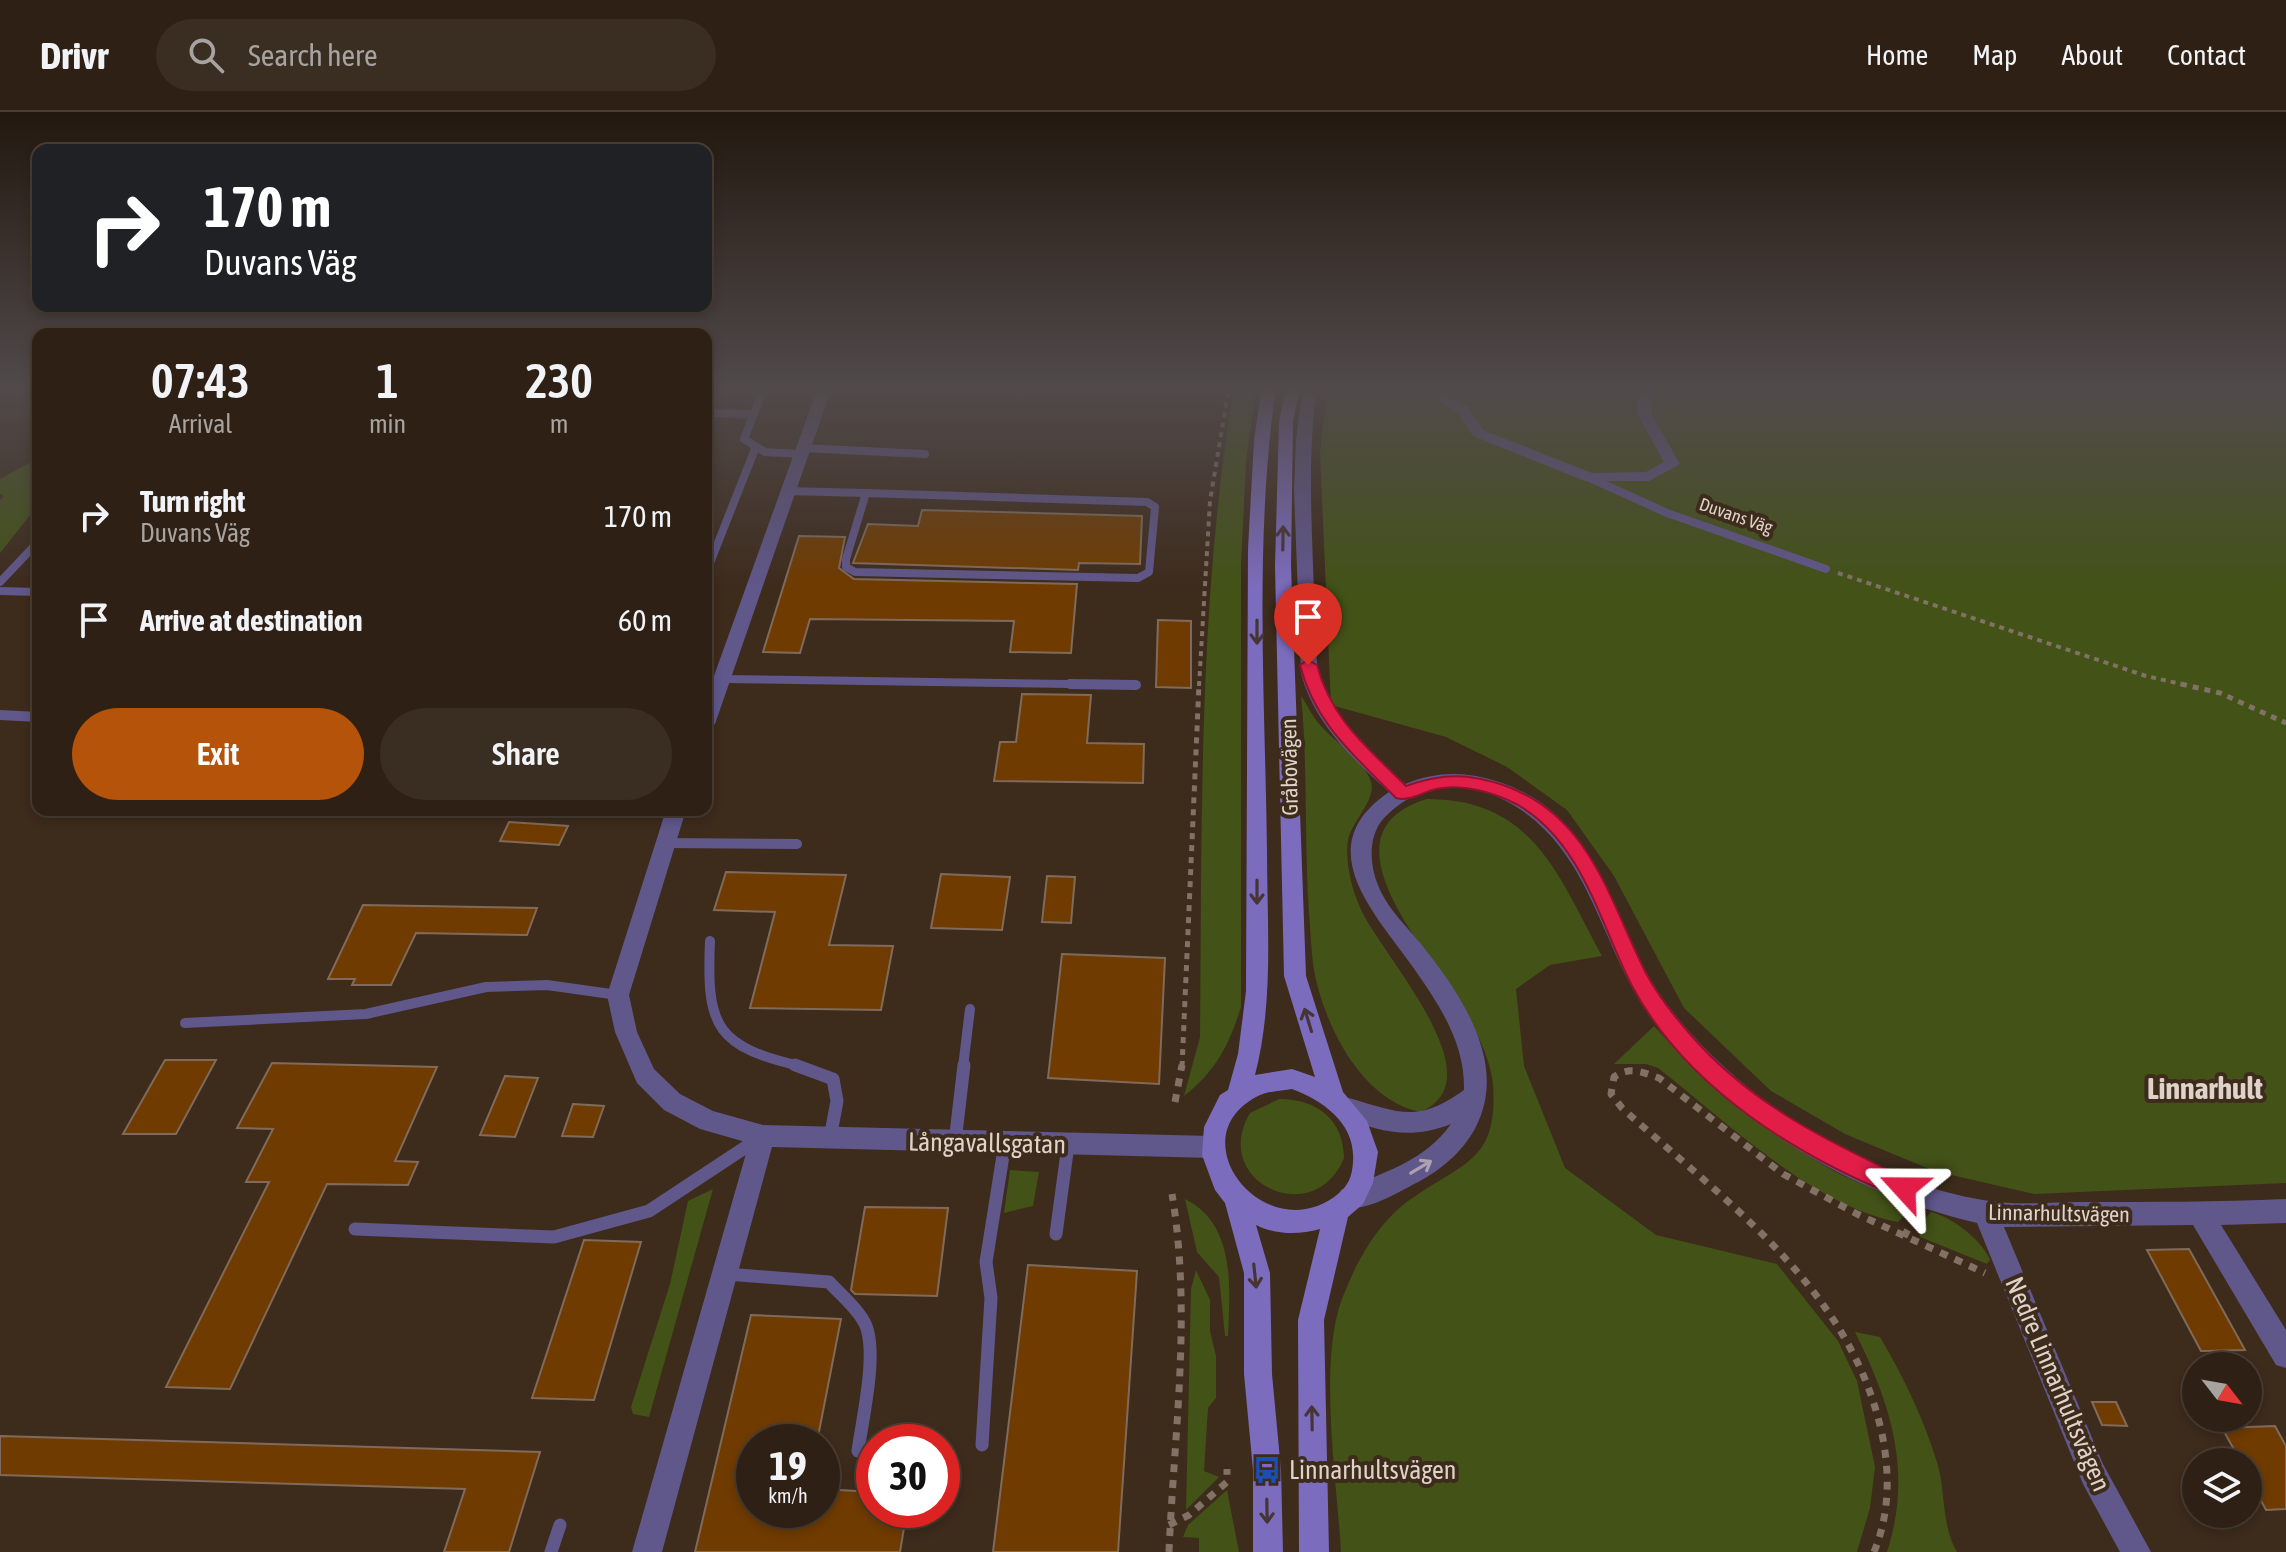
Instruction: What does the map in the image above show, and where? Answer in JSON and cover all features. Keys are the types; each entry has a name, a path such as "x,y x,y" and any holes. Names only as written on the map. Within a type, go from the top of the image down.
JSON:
{"main road":[{"name":"Gråbovägen","path":"1212,1147 1219,1117 1239,1093 1249,1054 1257,991 1256,549 1260,454"},
{"name":"Gråbovägen","path":"1285,454 1283,566 1295,976 1340,1102 1362,1130 1367,1154 1363,1177 1344,1204 1311,1320 1314,1552"},
{"path":"1239,1093 1278,1079 1306,1082 1340,1102"},
{"path":"1212,1147 1219,1176 1237,1200 1257,1273 1258,1374 1267,1470 1268,1552"},
{"path":"1237,1200 1269,1218 1287,1221 1305,1221 1344,1204"}],"street":[{"path":"712,706 801,454"},
{"path":"1302,454 1301,507 1308,665 1316,695 1336,726 1402,793"},
{"name":"Duvans Väg","path":"1531,454 1590,478 1649,476 1672,464 1667,454"},
{"name":"Linnarhultsvägen","path":"1344,1204 1434,1159 1465,1124 1475,1095 1477,1077 1464,1031 1424,965 1372,896 1364,873 1361,850 1367,823 1402,793 1439,781 1477,782 1521,799 1548,816 1588,868 1641,983 1683,1041 1719,1077 1767,1116 1826,1152 1924,1197 1986,1214 2286,1211"},
{"name":"Långavallsgatan","path":"674,816 618,995 626,1032 645,1076 672,1102 708,1121 763,1136 1212,1147"},
{"path":"1340,1102 1398,1123 1419,1125 1437,1122 1475,1095"},
{"path":"647,1552 763,1136"},
{"name":"Nedre Linnarhultsvägen","path":"1986,1214 2093,1474 2136,1552"},
{"path":"2200,1214 2286,1355"}],"lane":[{"path":"712,558 753,454"},
{"name":"Duvans Väg","path":"1590,478 1667,513 1826,569"},
{"path":"787,491 866,493 1147,502 1155,507 1149,572 1138,578 855,572 846,567 846,559 866,493"},
{"path":"0,582 32,548"},
{"path":"0,591 32,592"},
{"path":"721,679 1136,685"},
{"path":"0,715 32,717"},
{"path":"664,843 797,844"},
{"path":"710,941 710,1003 717,1026 738,1049 818,1069 833,1079 837,1101 830,1138"},
{"path":"185,1023 366,1014 486,987 547,985 618,995"},
{"path":"955,1142 970,1009"},
{"path":"355,1229 554,1237 649,1211 763,1136"},
{"path":"982,1445 991,1298 986,1262 1005,1143"},
{"path":"1056,1234 1068,1145"},
{"path":"725,1274 829,1282 863,1319 870,1357 861,1424"},
{"path":"551,1552 560,1525"}],"path":[{"path":"1175,1102 1185,1050 1203,584 1210,501 1218,454"},
{"path":"1826,569 2146,676 2220,693 2286,723"},
{"path":"1874,1552 1883,1527 1887,1473 1879,1413 1859,1356 1830,1309 1761,1232 1673,1157 1614,1099 1610,1088 1614,1077 1631,1069 1659,1078 1760,1158 1815,1192 1998,1279 2012,1279"},
{"path":"1169,1552 1183,1300 1183,1239 1172,1194"},
{"path":"1169,1525 1189,1515 1227,1482 1227,1469"}],"green space":[{"path":"1224,454 1247,454 1241,565 1241,1007 1232,1033 1213,1067 1184,1096 1200,1037 1204,711"},
{"path":"1320,454 2286,454 2286,1183 2034,1194 1934,1171 1845,1134 1771,1091 1684,1008 1614,876 1567,810 1507,767 1446,737 1331,705"},
{"path":"32,461 32,513 0,553 0,500 4,496 0,494 0,479"},
{"path":"1301,696 1318,723 1354,757 1370,779 1371,794 1350,832 1348,865 1359,905 1426,1013 1441,1044 1447,1072 1441,1095 1420,1112 1400,1105 1381,1093 1351,1061 1329,1020 1316,980 1309,913"},
{"path":"1427,799 1463,802 1493,812 1518,828 1556,871 1602,956 1550,965 1516,989 1524,1066 1565,1168 1656,1235 1777,1264 1838,1341 1857,1381 1875,1467 1870,1508 1857,1552 1341,1552 1330,1385 1336,1320 1344,1294 1364,1253 1391,1216 1475,1155 1490,1128 1493,1109 1491,1073 1480,1041 1459,1001 1406,923 1390,893 1380,864 1381,837 1395,815"},
{"path":"1654,1026 1716,1088 1761,1124 1834,1171 1887,1195 1909,1211 1898,1222 1865,1213 1833,1198 1741,1136 1658,1068 1646,1064 1614,1064"},
{"path":"1279,1099 1316,1107 1339,1132 1344,1158 1330,1180 1311,1191 1290,1194 1270,1189 1254,1177 1243,1159 1241,1138 1250,1113"},
{"path":"1010,1170 1039,1172 1033,1206 1004,1213"},
{"path":"713,1189 649,1417 633,1414 631,1407 670,1284 688,1201"},
{"path":"1185,1199 1202,1210 1214,1224 1222,1241 1229,1278 1228,1336 1225,1336 1219,1277 1197,1252"},
{"path":"1931,1212 1948,1219 1973,1237 1986,1252 1990,1260 1987,1264 1920,1237 1919,1226"},
{"path":"1196,1270 1210,1300 1210,1331 1216,1356 1216,1398 1208,1408 1204,1471 1219,1477 1186,1510 1191,1289"},
{"path":"1855,1332 1880,1337 1912,1397 1937,1462 1948,1531 1957,1552 1887,1552 1895,1522 1898,1466 1888,1412"},
{"path":"1227,1490 1239,1552 1199,1552 1199,1538 1183,1537 1188,1525"}],"building":[{"path":"922,510 1142,516 1140,564 1079,563 1078,570 853,563 868,524 918,526"},
{"path":"799,536 845,537 839,568 854,579 1077,584 1071,653 1010,652 1014,621 810,619 800,653 763,652"},
{"path":"1158,620 1191,621 1191,688 1156,687"},
{"path":"1022,694 1091,695 1087,743 1144,744 1143,783 994,781 1000,742 1016,742"},
{"path":"509,822 568,826 559,845 500,841"},
{"path":"726,872 846,875 829,945 893,946 881,1010 750,1008 775,912 714,910"},
{"path":"941,874 1010,877 1002,930 931,928"},
{"path":"1047,876 1075,877 1071,923 1042,922"},
{"path":"363,905 537,908 527,935 416,933 391,985 352,985 355,979 328,979"},
{"path":"1062,954 1165,958 1159,1084 1048,1078"},
{"path":"165,1060 216,1060 176,1134 123,1134"},
{"path":"272,1063 437,1067 395,1161 418,1162 408,1185 327,1184 230,1389 166,1387 269,1182 246,1182 273,1129 237,1128"},
{"path":"505,1076 538,1078 515,1137 480,1135"},
{"path":"573,1104 604,1106 593,1137 562,1136"},
{"path":"865,1207 948,1208 937,1296 855,1294 851,1290"},
{"path":"584,1240 641,1242 594,1400 532,1398"},
{"path":"2189,1249 2245,1350 2201,1351 2147,1250"},
{"path":"1028,1265 1137,1271 1118,1552 993,1552"},
{"path":"751,1315 841,1319 821,1424 736,1424 736,1528 840,1528 840,1490 856,1491 856,1528 904,1528 900,1552 695,1552"},
{"path":"2092,1402 2116,1402 2127,1426 2102,1425"},
{"path":"2262,1426 2275,1426 2286,1446 2286,1509 2266,1510 2262,1502 2262,1448 2233,1448 2224,1432 2262,1432"},
{"path":"0,1436 540,1452 509,1552 444,1552 465,1489 0,1475"}],"place":[{"name":"Linnarhultsvägen","path":"1267,1470"}],"district":[{"name":"Linnarhult","path":"2205,1089"}],"route":[{"path":"1308,665 1316,695 1336,726 1361,755 1402,793 1439,781 1477,782 1521,799 1548,816 1569,839 1588,868 1641,983 1683,1041 1719,1077 1767,1116 1826,1152 1904,1188"}]}
